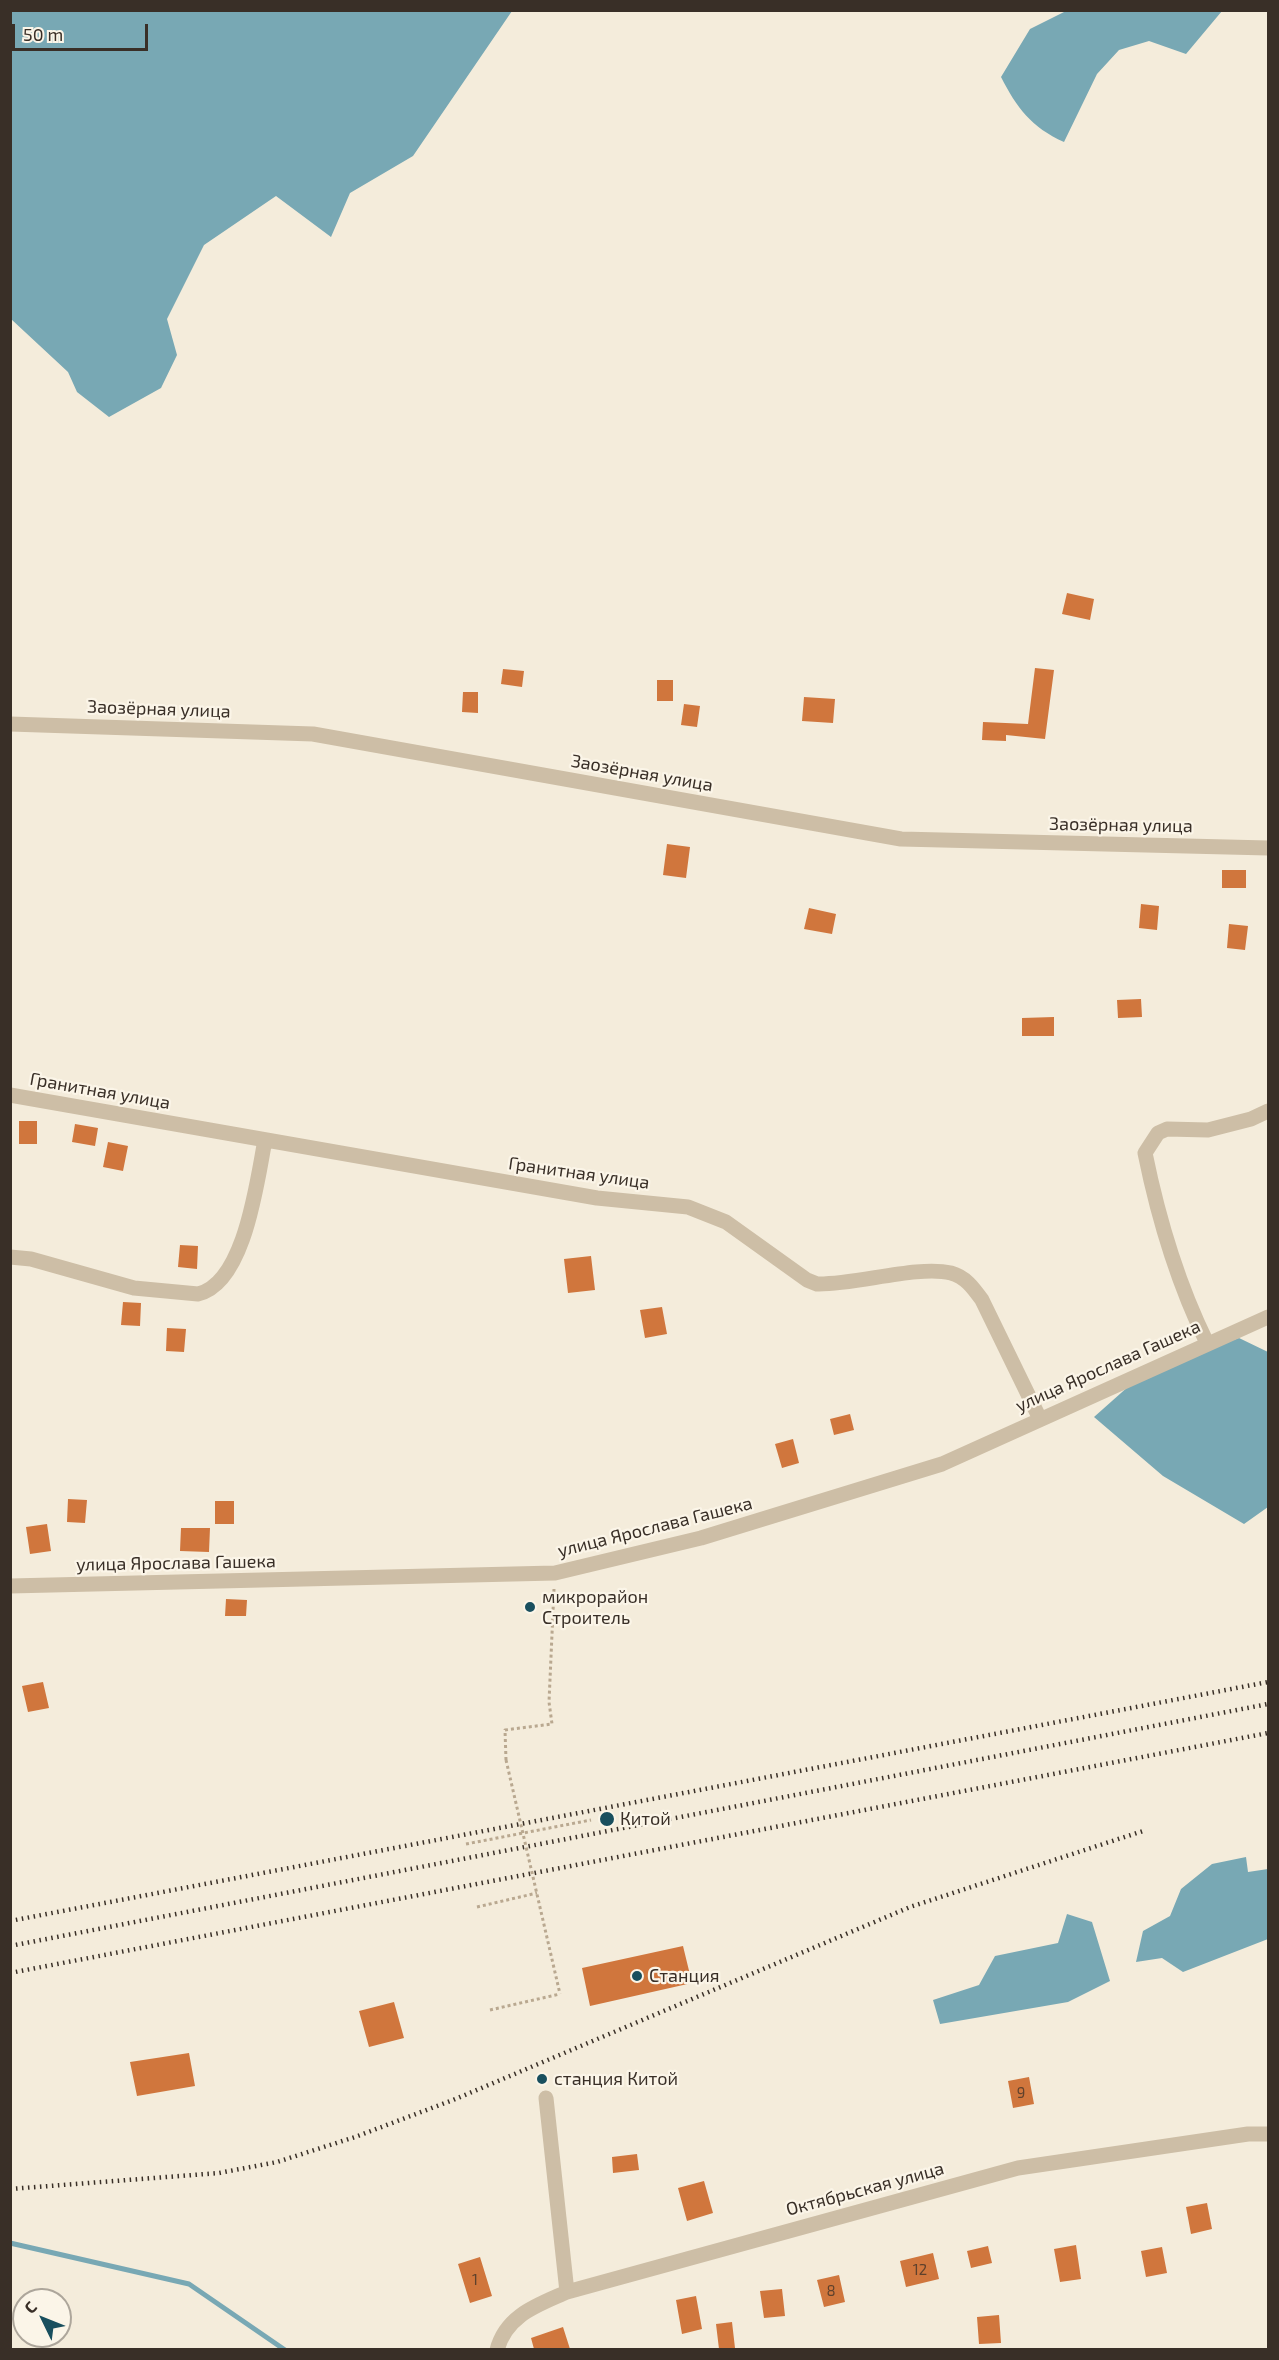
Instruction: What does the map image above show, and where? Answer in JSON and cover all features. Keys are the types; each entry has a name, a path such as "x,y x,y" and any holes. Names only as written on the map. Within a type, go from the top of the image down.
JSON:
{"street":[{"name":"Заозёрная улица","path":"10,724 313,734 901,839 1269,848"},
{"name":"Гранитная улица","path":"10,1095 597,1198 688,1207 726,1222 807,1280 817,1284 933,1271 952,1273 971,1285 982,1300 1040,1419"},
{"path":"1206,1343 1188,1305 1151,1185 1145,1153 1158,1133 1167,1129 1208,1130 1251,1119 1269,1111"},
{"path":"10,1257 31,1259 134,1288 198,1294 207,1292 217,1285 236,1256 247,1226 266,1140"},
{"name":"улица Ярослава Гашека","path":"10,1586 555,1573 701,1538 942,1464 1206,1343 1269,1317"},
{"path":"546,2098 567,2292"},
{"name":"Октябрьская улица","path":"497,2347 507,2328 523,2311 567,2292 1018,2168 1248,2134 1269,2134"}],"path":[{"path":"490,2010 560,1994 506,1760 505,1730 552,1724 549,1702 555,1573"},
{"path":"466,1844 591,1820"},
{"path":"477,1907 537,1893"}],"water":[{"path":"11,10 512,11 413,156 350,193 331,237 276,196 204,245 167,319 177,355 161,388 109,417 77,392 68,372 11,319"},
{"path":"1066,11 1222,11 1186,54 1149,41 1119,50 1097,74 1064,142 1042,130 1026,116 1001,77 1030,29"},
{"path":"1239,1338 1268,1352 1268,1507 1244,1524 1163,1476 1094,1417 1130,1385 1188,1356"},
{"path":"1246,1857 1248,1872 1268,1869 1268,1939 1183,1972 1162,1958 1136,1962 1143,1931 1170,1916 1181,1889 1212,1864"},
{"path":"1067,1914 1092,1922 1110,1981 1068,2002 940,2024 933,2000 979,1985 995,1956 1058,1943"}],"building":[{"path":"1067,593 1094,599 1090,620 1062,614"},
{"path":"1035,668 1054,670 1045,739 1006,735 1006,741 982,740 983,722 1028,724"},
{"path":"503,669 524,671 522,687 501,684"},
{"path":"657,680 673,680 673,701 657,701"},
{"path":"463,692 478,692 478,713 462,712"},
{"path":"804,697 835,699 833,723 802,721"},
{"path":"684,704 700,706 697,727 681,725"},
{"path":"667,844 690,847 686,878 663,875"},
{"path":"1222,870 1246,870 1246,888 1222,888"},
{"path":"1141,904 1159,906 1157,930 1139,928"},
{"path":"809,908 836,914 832,934 804,929"},
{"path":"1229,924 1248,926 1245,950 1227,948"},
{"path":"1141,999 1142,1017 1118,1018 1117,1000"},
{"path":"1054,1017 1054,1036 1022,1036 1022,1018"},
{"path":"19,1121 37,1121 37,1144 19,1144"},
{"path":"75,1124 98,1128 95,1146 72,1142"},
{"path":"108,1142 128,1146 123,1171 103,1167"},
{"path":"180,1245 198,1246 197,1269 178,1267"},
{"path":"591,1256 595,1290 568,1293 564,1259"},
{"path":"123,1302 141,1303 140,1326 121,1325"},
{"path":"662,1307 667,1334 645,1338 640,1310"},
{"path":"167,1328 186,1329 184,1352 166,1351"},
{"path":"850,1414 854,1430 834,1435 830,1419"},
{"path":"793,1439 799,1463 782,1468 775,1444"},
{"path":"68,1499 87,1500 85,1523 67,1522"},
{"path":"215,1501 234,1501 234,1524 215,1524"},
{"path":"47,1524 51,1551 30,1554 26,1527"},
{"path":"181,1528 210,1528 209,1552 180,1551"},
{"path":"226,1599 247,1600 246,1616 225,1616"},
{"path":"43,1682 49,1708 28,1712 22,1686"},
{"name":"Станция","path":"683,1946 692,1983 590,2006 582,1968"},
{"path":"394,2002 404,2038 369,2047 359,2011"},
{"path":"189,2053 195,2086 137,2096 130,2062"},
{"path":"1029,2077 1034,2104 1013,2108 1008,2081"},
{"path":"637,2154 639,2170 613,2173 612,2157"},
{"path":"704,2181 713,2213 687,2221 678,2188"},
{"path":"1207,2203 1212,2229 1191,2234 1186,2207"},
{"path":"1076,2245 1081,2279 1060,2282 1054,2249"},
{"path":"988,2246 992,2263 971,2268 967,2251"},
{"path":"1162,2247 1167,2273 1146,2277 1141,2251"},
{"path":"933,2253 939,2279 906,2287 900,2261"},
{"path":"480,2257 492,2296 470,2303 458,2264"},
{"path":"839,2275 845,2302 824,2307 817,2280"},
{"path":"782,2289 785,2316 764,2318 760,2291"},
{"path":"696,2296 702,2329 682,2334 676,2300"},
{"path":"999,2315 1001,2343 979,2344 977,2317"},
{"path":"732,2322 735,2348 719,2349 716,2324"},
{"path":"563,2327 570,2349 534,2349 531,2338"}],"waterway":[{"path":"10,2243 189,2284 285,2350"}],"railway":[{"path":"10,1921 1268,1682"},
{"path":"10,1946 1268,1704"},
{"path":"10,1973 1268,1733"},
{"path":"10,2189 219,2173 277,2162 355,2137 453,2100 910,1907 1143,1831"}],"place":[{"name":"микрорайон Строитель","path":"530,1607"},
{"name":"Китой","path":"607,1819"},
{"name":"Станция","path":"637,1976"},
{"name":"станция Китой","path":"542,2079"}]}
